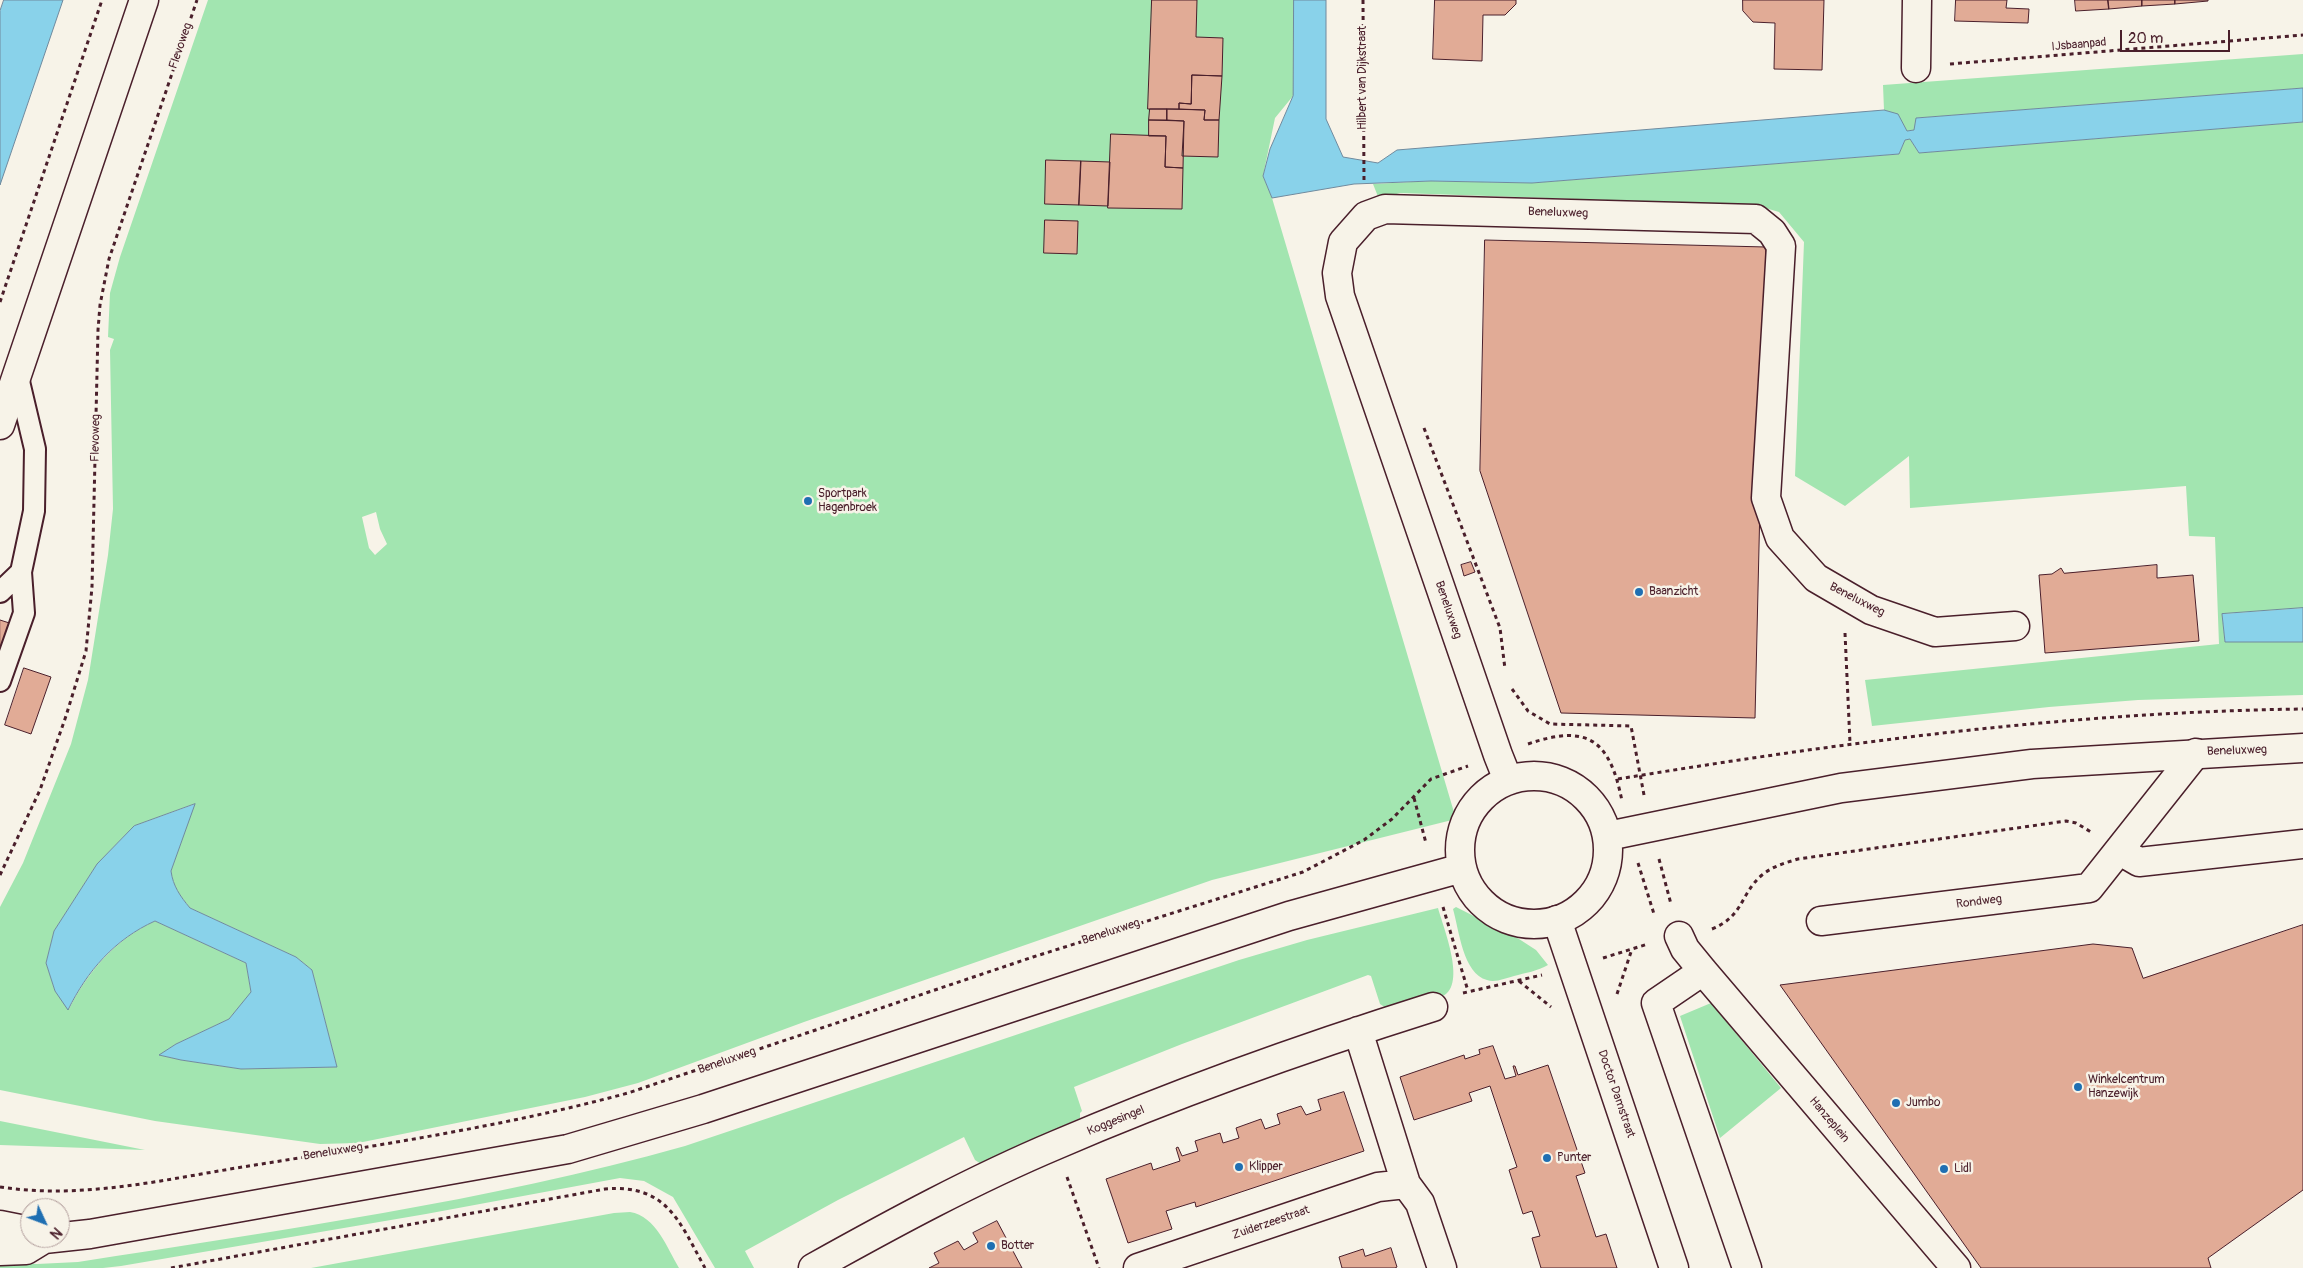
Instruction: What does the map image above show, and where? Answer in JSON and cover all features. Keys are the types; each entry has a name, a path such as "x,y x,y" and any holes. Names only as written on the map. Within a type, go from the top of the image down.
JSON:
{"street":[{"path":"0,425 55,268 144,0"},
{"path":"1916,68 1917,0"},
{"name":"Beneluxweg","path":"1508,780 1340,296 1337,273 1343,242 1366,216 1385,209 1756,219 1772,232 1781,246 1766,498 1780,538 1816,578 1872,610 1935,632 2015,626"},
{"name":"Beneluxweg","path":"1608,836 1841,788 2032,764 2303,748"},
{"name":"Rondweg","path":"1821,921 2089,888 2196,753"},
{"path":"1534,775 1560,780 1582,792 1599,812 1608,836 1608,858 1603,878 1592,897 1576,911 1557,920 1533,924 1509,920 1488,908 1472,890 1462,868 1460,841 1468,815 1485,794 1508,780 1534,775"},
{"path":"2120,851 2139,862 2303,844"},
{"path":"70,1235 90,1234 568,1149 703,1109 1289,916 1462,868"},
{"name":"Doctor Damstraat","path":"1557,920 1674,1268"},
{"name":"Hanzeplein","path":"1679,936 1685,949 1703,971 1956,1268"},
{"path":"1703,971 1656,1003 1747,1268"},
{"name":"Koggesingel","path":"813,1268 883,1230 1055,1145 1179,1095 1358,1031 1433,1007"},
{"path":"1358,1031 1406,1184 1420,1203 1442,1268"},
{"name":"Zuiderzeestraat","path":"1138,1268 1378,1187 1406,1184"},
{"path":"0,1225 20,1228"},
{"path":"0,1252 26,1250 28,1248"}],"lane":[{"path":"0,681 24,613 21,572 34,511 35,450 17,374"},
{"path":"0,592 21,572"}],"path":[{"path":"0,302 102,0"},
{"name":"Flevoweg","path":"0,875 40,790 66,716 86,650 92,587 98,330 104,283 112,250 197,0"},
{"name":"Hilbert van Dijkstraat","path":"1363,0 1364,188"},
{"name":"IJsbaanpad","path":"1916,68 2303,35"},
{"path":"1424,428 1500,628 1506,672"},
{"path":"1843,595 1850,743"},
{"path":"1507,681 1528,711 1550,724 1631,726 1650,826 1679,936 1713,929 1724,923 1736,914 1761,876 1777,865 1798,859 1959,838 2066,821 2083,826 2120,851"},
{"path":"1640,775 1850,743 2070,722 2233,710 2303,708"},
{"name":"Beneluxweg","path":"0,1187 53,1192 150,1183 450,1132 560,1110 620,1095 678,1078 1033,957 1302,872 1322,864 1364,840 1392,819 1431,779 1538,741 1576,734 1592,740 1607,754 1618,779 1640,775"},
{"path":"1055,1145 1099,1268"},
{"path":"171,1268 621,1188 646,1193 665,1205 680,1224 705,1268"}],"green space":[{"name":"Sportpark Hagenbroek","path":"208,0 1294,0 1293,96 1275,118 1263,176 1272,198 1456,819 1212,880 804,1022 638,1083 585,1097 358,1143 320,1144 155,1121 0,1090 0,907 23,863 71,744 88,680 108,555 113,509 110,350 114,339 108,337 110,293 120,257","holes":["376,512 380,529 387,544 375,555 369,548 362,517","194,804 171,871 178,891 190,908 296,957 312,970 337,1067 241,1069 160,1055 176,1044 229,1019 251,993 246,963 155,921 128,937 94,969 69,1009 55,991 46,963 54,931 97,864 134,826"]},
{"path":"2303,54 2303,88 1917,118 1914,130 1906,131 1898,115 1884,110 1883,85"},
{"path":"2303,122 2303,608 2222,614 2225,642 2303,642 2303,695 2138,700 2049,707 1872,726 1865,680 2219,644 2215,537 2189,536 2186,486 1910,508 1909,456 1845,506 1795,476 1804,242 1779,212 1755,205 1400,193 1379,199 1373,184 1431,181 1532,183 1899,154 1905,140 1910,139 1919,153"},
{"path":"1456,907 1519,939 1536,950 1548,965 1497,981 1490,981 1479,976 1472,969 1463,950 1453,909"},
{"path":"1438,908 1448,941 1453,968 1453,980 1450,990 1443,996 1422,1003 1386,1008 1380,1004 1371,976 1368,975 1182,1044 1074,1087 1082,1111 1080,1118 981,1164 975,1160 964,1137 838,1200 745,1251 754,1268 715,1268 673,1197 644,1181 620,1178 426,1214 121,1266 103,1268 0,1268 0,1262 37,1264 78,1262 307,1226 459,1199 610,1166 685,1146 1239,960 1307,940"},
{"path":"1711,1003 1781,1088 1720,1138 1680,1016"},
{"path":"0,1121 145,1150 0,1145"},
{"path":"630,1212 639,1215 654,1226 679,1268 311,1268 614,1213"}],"water":[{"path":"4,0 63,0 0,185 0,11"},
{"path":"1294,0 1326,0 1326,119 1343,157 1378,163 1397,150 1884,110 1898,114 1907,131 1914,130 1916,118 2303,88 2303,122 1919,153 1910,139 1905,140 1899,154 1532,183 1431,181 1354,184 1272,198 1263,176 1270,149 1293,96"},
{"path":"2303,608 2303,642 2225,642 2222,614"},
{"path":"195,804 171,871 178,891 190,908 296,957 312,970 337,1067 241,1069 159,1055 176,1044 229,1019 251,992 246,963 155,921 127,937 93,969 68,1010 55,991 46,963 54,931 97,864 134,826"}],"building":[{"path":"1152,0 1197,0 1196,37 1223,38 1222,76 1192,75 1191,104 1179,103 1179,109 1148,109"},
{"path":"1435,0 1516,0 1516,4 1505,15 1483,15 1482,61 1433,59"},
{"path":"1743,0 1824,0 1822,70 1774,69 1775,23 1753,22 1743,11"},
{"path":"1956,0 2007,0 2006,8 2029,9 2028,23 1955,21"},
{"path":"2075,0 2108,0 2109,9 2076,11"},
{"path":"2108,0 2142,0 2142,6 2109,9"},
{"path":"2142,0 2175,0 2175,4 2142,6"},
{"path":"2175,0 2208,0 2208,1 2175,4"},
{"path":"1192,75 1222,76 1219,120 1204,120 1205,110 1179,109 1179,103 1191,104"},
{"path":"1150,109 1167,109 1167,120 1149,120"},
{"path":"1167,109 1205,110 1204,120 1219,120 1218,157 1182,156 1184,121 1167,120"},
{"path":"1149,120 1184,121 1183,168 1165,167 1166,136 1149,136"},
{"path":"1111,134 1166,136 1165,167 1183,168 1182,209 1108,208"},
{"path":"1046,160 1081,161 1079,205 1045,204"},
{"path":"1081,161 1110,162 1108,206 1079,205"},
{"path":"1045,220 1078,221 1077,254 1044,253"},
{"name":"Baanzicht","path":"1485,240 1766,247 1755,718 1561,713 1480,471"},
{"path":"1471,562 1475,572 1464,576 1461,565"},
{"path":"2157,565 2157,578 2193,575 2199,641 2045,653 2039,575 2052,574 2061,568 2064,573"},
{"path":"0,620 25,628 0,681"},
{"path":"24,668 51,677 31,734 5,725"},
{"name":"Winkelcentrum Hanzewijk","path":"2303,925 2303,1190 2208,1258 2211,1268 1981,1268 1780,985 2093,944 2132,948 2143,978"},
{"name":"Punter","path":"1493,1046 1505,1079 1516,1076 1513,1066 1515,1066 1518,1075 1548,1065 1585,1173 1576,1176 1596,1237 1606,1234 1617,1268 1541,1268 1532,1238 1540,1236 1532,1211 1523,1214 1509,1170 1517,1167 1490,1086 1469,1093 1472,1101 1414,1120 1400,1077 1464,1055 1465,1059 1480,1054 1479,1050"},
{"name":"Klipper","path":"1344,1092 1364,1151 1196,1207 1195,1202 1166,1211 1172,1229 1128,1243 1106,1179 1151,1163 1153,1170 1180,1161 1176,1148 1178,1147 1182,1156 1198,1151 1195,1141 1220,1133 1223,1143 1239,1138 1236,1128 1261,1119 1265,1129 1280,1124 1277,1114 1301,1106 1306,1115 1321,1110 1318,1100"},
{"name":"Botter","path":"997,1221 1022,1268 929,1268 939,1263 934,1253 958,1241 964,1250 978,1242 973,1233"},
{"path":"1391,1248 1397,1267 1395,1268 1342,1268 1339,1257 1363,1249 1365,1256"}],"place":[{"name":"Sportpark Hagenbroek","path":"808,501"},
{"name":"Baanzicht","path":"1639,592"},
{"name":"Winkelcentrum Hanzewijk","path":"2078,1087"},
{"name":"Jumbo","path":"1896,1103"},
{"name":"Punter","path":"1547,1158"},
{"name":"Klipper","path":"1239,1167"},
{"name":"Lidl","path":"1944,1169"},
{"name":"Botter","path":"991,1246"}]}
